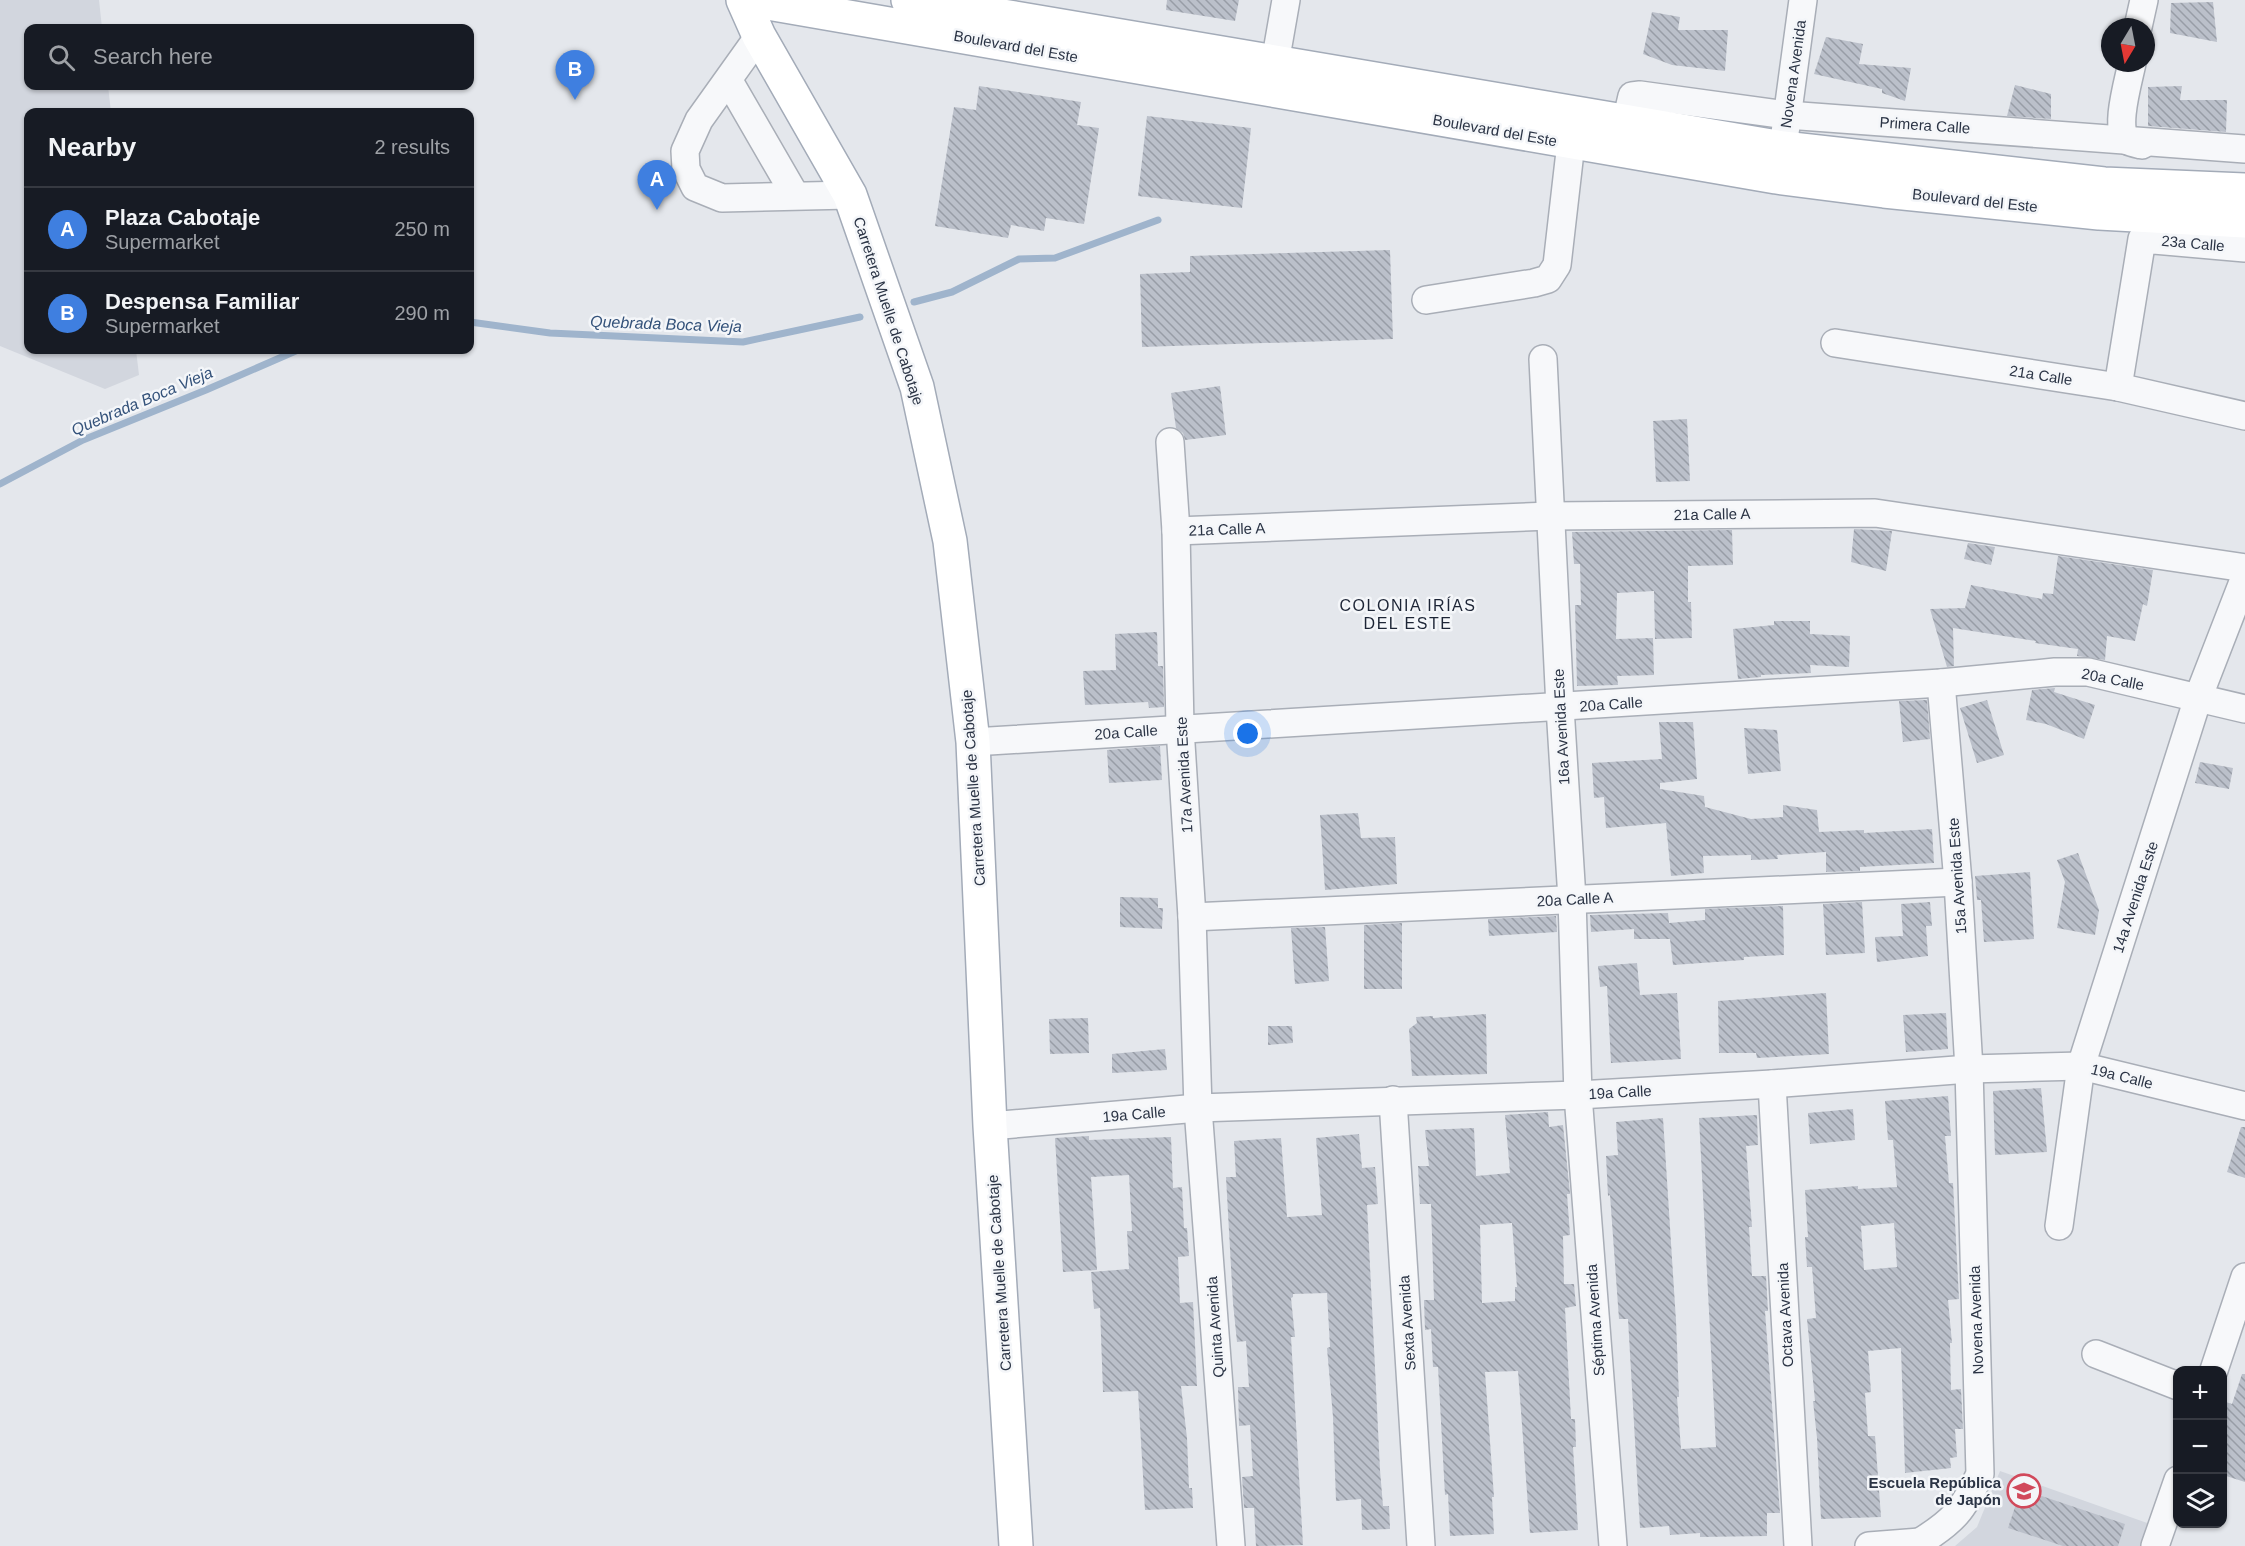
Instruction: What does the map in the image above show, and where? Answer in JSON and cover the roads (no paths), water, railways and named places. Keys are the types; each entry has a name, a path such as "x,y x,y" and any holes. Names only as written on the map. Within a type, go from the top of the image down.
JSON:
{"main road":[{"name":"Carretera Muelle de Cabotaje","path":"743,0 759,36 850,195 917,387 950,542 973,742 990,1126 1016,1546"},
{"name":"Boulevard del Este","path":"750,0 1776,177 1884,191 2099,213 2245,221"},
{"name":"Boulevard del Este","path":"908,0 1783,148 2104,184 2245,190"}],"street":[{"path":"1275,63 1286,0"},
{"name":"Novena Avenida","path":"1783,148 1803,0"},
{"path":"2141,18 2144,0"},
{"path":"759,36 699,120 685,151 686,169 695,187 722,198 850,195"},
{"path":"2130,72 2121,116 2121,132 2128,141 2150,147 2226,157 2245,167"},
{"path":"729,81 795,195"},
{"name":"Primera Calle","path":"1626,122 1632,96 1640,95 1787,115 2245,149"},
{"path":"1426,300 1548,279 1557,265 1570,143"},
{"name":"23a Calle","path":"2118,387 2142,239 2245,248"},
{"name":"21a Calle","path":"1835,343 2118,387 2245,416"},
{"name":"16a Avenida Este","path":"1543,359 1572,899 1578,1095"},
{"name":"17a Avenida Este","path":"1170,442 1176,531 1180,728 1192,917 1198,1108"},
{"name":"21a Calle A","path":"1176,531 1550,516 1875,513 2245,568"},
{"name":"14a Avenida Este","path":"2059,1226 2081,1066 2198,698 2245,577"},
{"name":"20a Calle","path":"973,742 1941,683 2055,672 2088,672 2245,709"},
{"name":"15a Avenida Este","path":"1941,683 1958,882 1968,1069"},
{"name":"20a Calle A","path":"1192,917 1958,882"},
{"name":"19a Calle","path":"990,1126 1198,1108 1578,1095 1772,1084 1968,1069 2081,1066 2245,1106"},
{"name":"Novena Avenida","path":"1920,1544 1947,1525 1966,1504 1980,1474 1968,1069"},
{"name":"Octava Avenida","path":"1772,1084 1798,1546"},
{"name":"Séptima Avenida","path":"1578,1095 1613,1546"},
{"name":"Sexta Avenida","path":"1393,1100 1421,1546"},
{"name":"Quinta Avenida","path":"1198,1108 1231,1546"},
{"path":"2216,1366 2245,1277"},
{"path":"2096,1354 2173,1384"},
{"path":"2155,1546 2173,1494"},
{"path":"1869,1546 1920,1544"}],"waterway":[{"name":"Quebrada Boca Vieja","path":"914,302 952,292 1019,259 1055,258 1158,220"},
{"name":"Quebrada Boca Vieja","path":"474,323 550,333 743,342 860,317"},
{"name":"Quebrada Boca Vieja","path":"0,484 83,440 289,354"}],"place":[{"name":"Despensa Familiar","path":"575,100"},
{"name":"Plaza Cabotaje","path":"657,210"},
{"name":"Escuela República de Japón","path":"2024,1491"}],"district":[{"name":"COLONIA IRÍAS DEL ESTE","path":"1408,614"}]}
